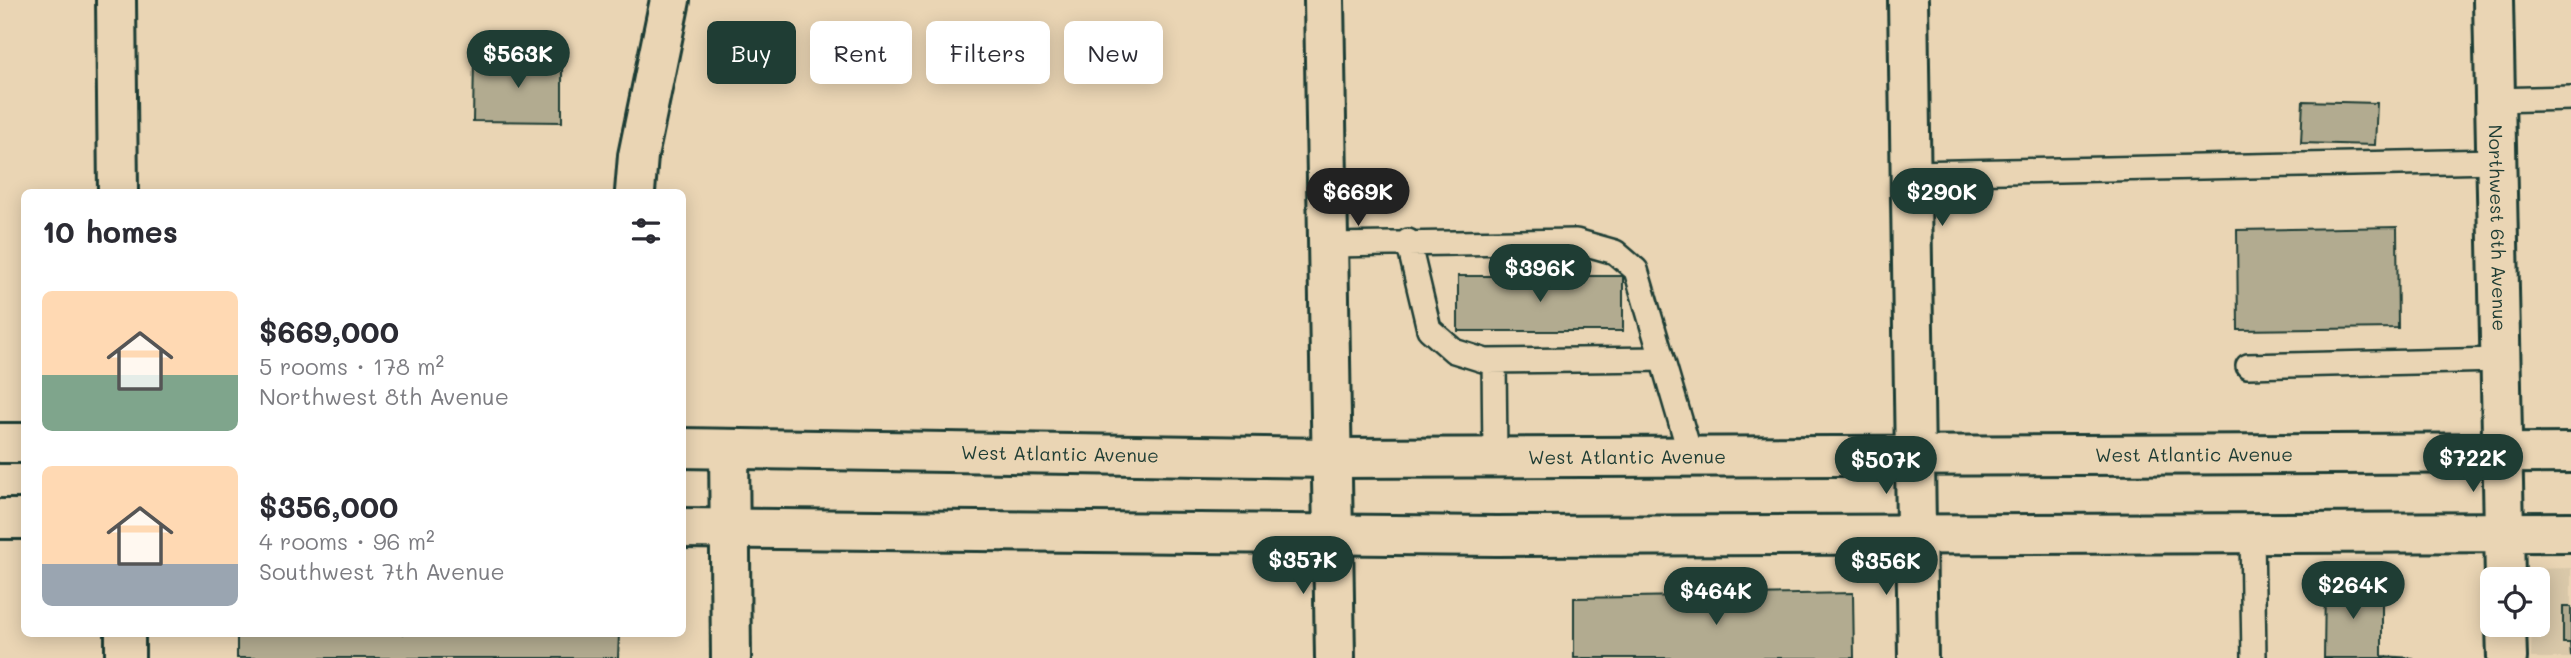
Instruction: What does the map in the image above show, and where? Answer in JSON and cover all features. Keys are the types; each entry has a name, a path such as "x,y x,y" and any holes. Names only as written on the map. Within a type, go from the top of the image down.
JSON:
{"main road":[{"path":"116,0 118,189"},
{"path":"635,189 638,156 670,0"},
{"path":"1324,0 1335,658"},
{"path":"1908,0 1917,658"},
{"name":"Northwest 6th Avenue","path":"2493,0 2505,567"},
{"path":"0,443 21,443"},
{"name":"West Atlantic Avenue","path":"686,448 1332,458 2571,453"},
{"path":"729,449 731,658"},
{"path":"0,519 21,519"},
{"path":"686,528 1497,536 2571,533"},
{"path":"125,637 125,658"},
{"path":"2506,637 2507,658"}],"lane":[{"path":"2495,100 2571,98"},
{"path":"1911,173 2497,161"},
{"path":"1329,245 1408,241 1576,241 1615,252 1636,271 1691,457"},
{"path":"1408,241 1429,330 1454,351 1494,360 1662,359"},
{"path":"1494,360 1495,457"},
{"path":"2248,366 2500,360"},
{"path":"2252,534 2254,658"}],"shaded area":[{"path":"2571,568 2571,658 2531,658 2532,637 2550,637 2550,569"}],"building":[{"path":"474,57 562,59 562,122 473,121"},
{"path":"2303,101 2377,103 2375,145 2301,143"},
{"path":"2397,227 2398,328 2238,330 2237,230"},
{"path":"1458,276 1623,276 1623,331 1458,331"},
{"path":"2325,583 2382,584 2382,656 2414,658 2324,658"},
{"path":"1853,593 1854,658 1574,658 1574,598"},
{"path":"2563,607 2571,607 2571,657 2570,643 2563,643"},
{"path":"237,637 619,637 618,658 237,658"}]}
